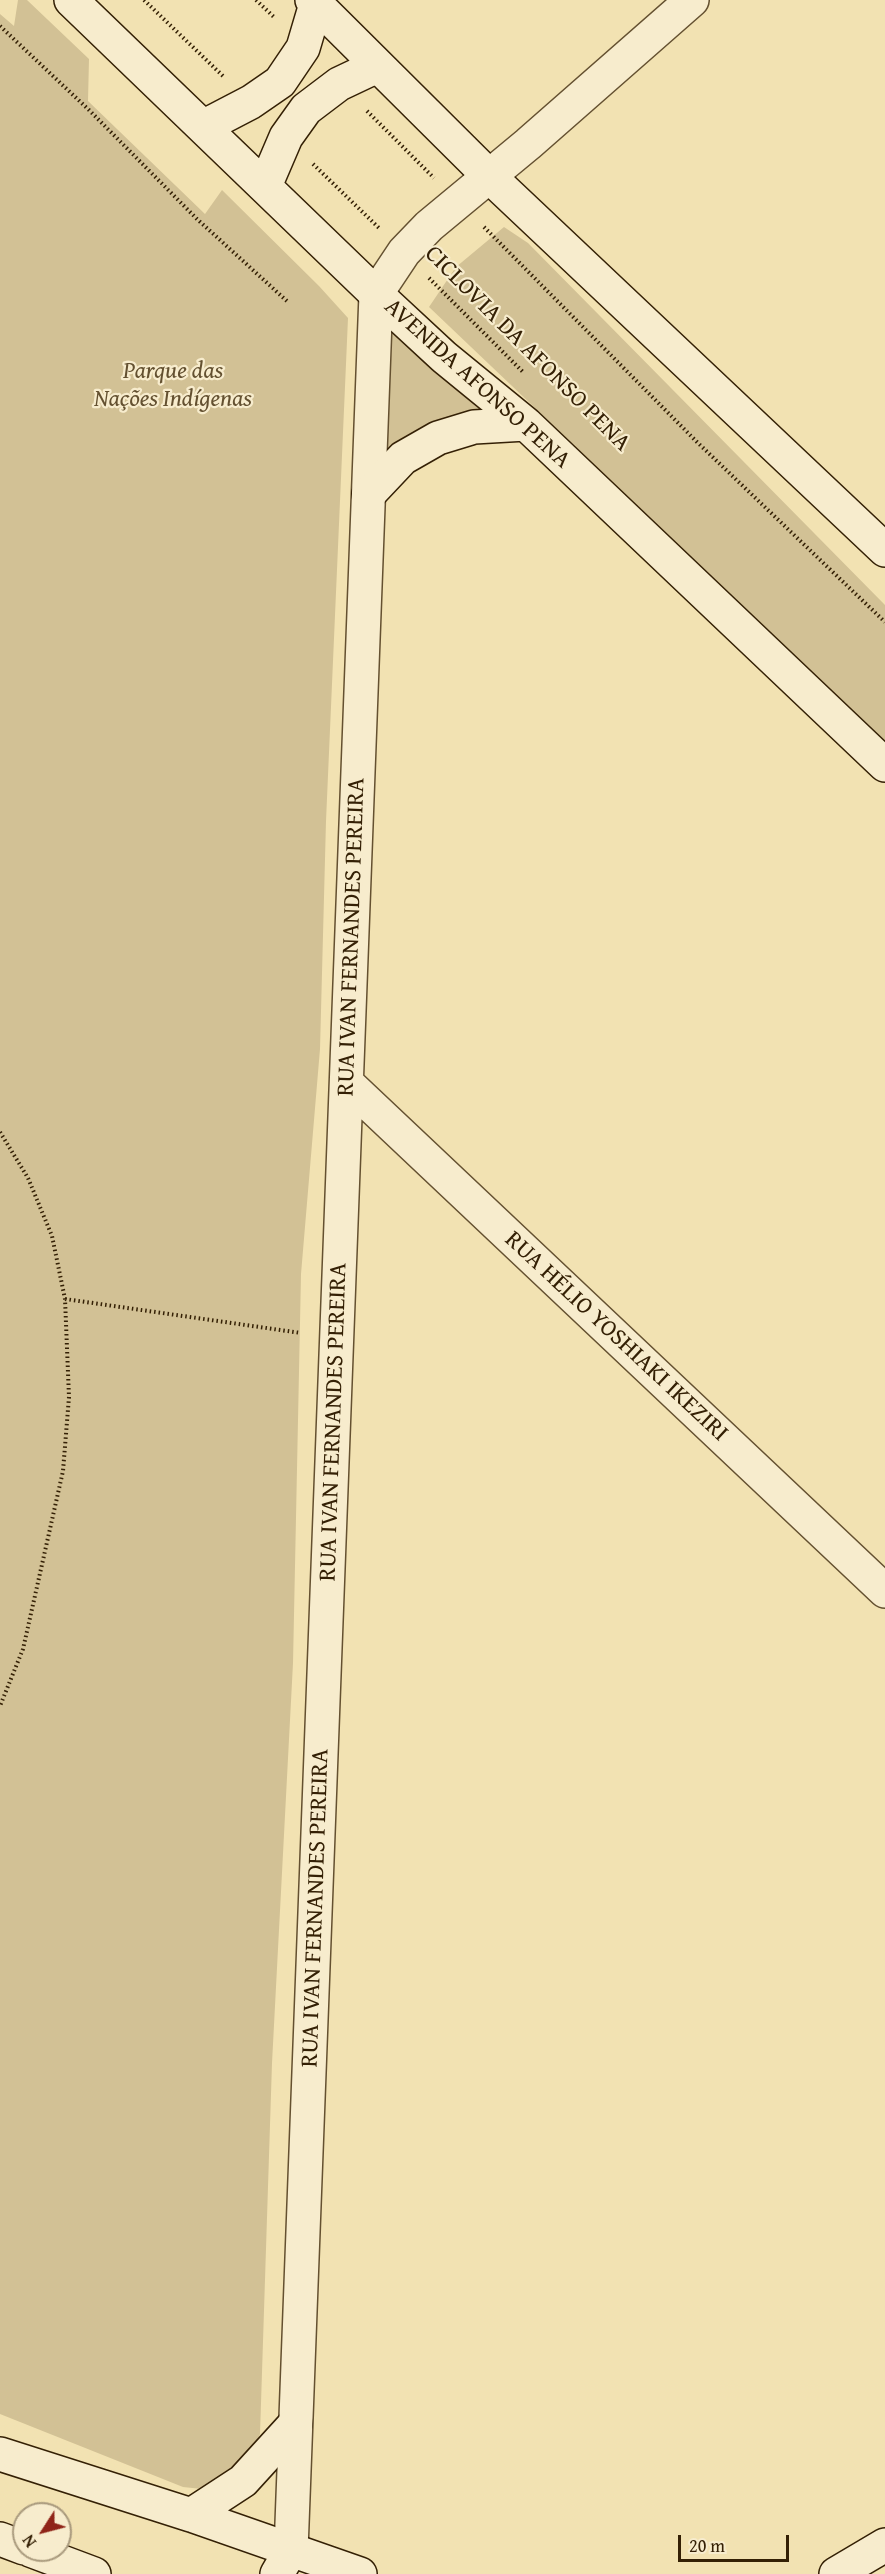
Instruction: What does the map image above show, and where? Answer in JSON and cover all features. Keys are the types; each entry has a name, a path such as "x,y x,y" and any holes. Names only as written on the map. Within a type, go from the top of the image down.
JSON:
{"street":[{"name":"AVENIDA AFONSO PENA","path":"71,0 376,294 444,357 526,424 885,765"},
{"path":"376,294 404,252 458,202 490,177 692,0"},
{"path":"203,127 251,102 280,82 303,48 314,2"},
{"path":"314,2 490,177 885,550"},
{"path":"265,186 286,137 306,109 339,84 377,66"},
{"name":"RUA IVAN FERNANDES PEREIRA","path":"284,2562 295,2424 376,294"},
{"path":"369,494 403,458 438,438 474,428 526,424"},
{"name":"RUA HÉLIO YOSHIAKI IKEZIRI","path":"347,1083 885,1590"},
{"path":"191,2515 243,2481 295,2424"},
{"path":"0,2454 191,2515 284,2562 360,2574"},
{"path":"836,2574 885,2545"},
{"path":"65,2562 94,2572"}],"path":[{"path":"144,0 251,102"},
{"path":"256,0 303,48"},
{"path":"0,26 89,110 197,219 288,302"},
{"path":"339,84 698,443 885,622"},
{"name":"CICLOVIA DA AFONSO PENA","path":"286,137 530,379"},
{"path":"0,1132 28,1178 52,1236 65,1299 69,1397 63,1471 23,1649 0,1706"},
{"path":"65,1299 338,1339"}],"green space":[{"name":"Parque das Nações Indígenas","path":"18,0 27,0 89,59 88,101 205,214 222,190 348,318 326,821 320,1049 301,1274 293,1663 272,2063 260,2434 251,2456 202,2489 183,2487 0,2414 0,14 14,26"},
{"path":"504,227 528,243 885,605 885,741 429,307 456,267"},
{"path":"392,329 492,421 386,466 391,360"}]}
